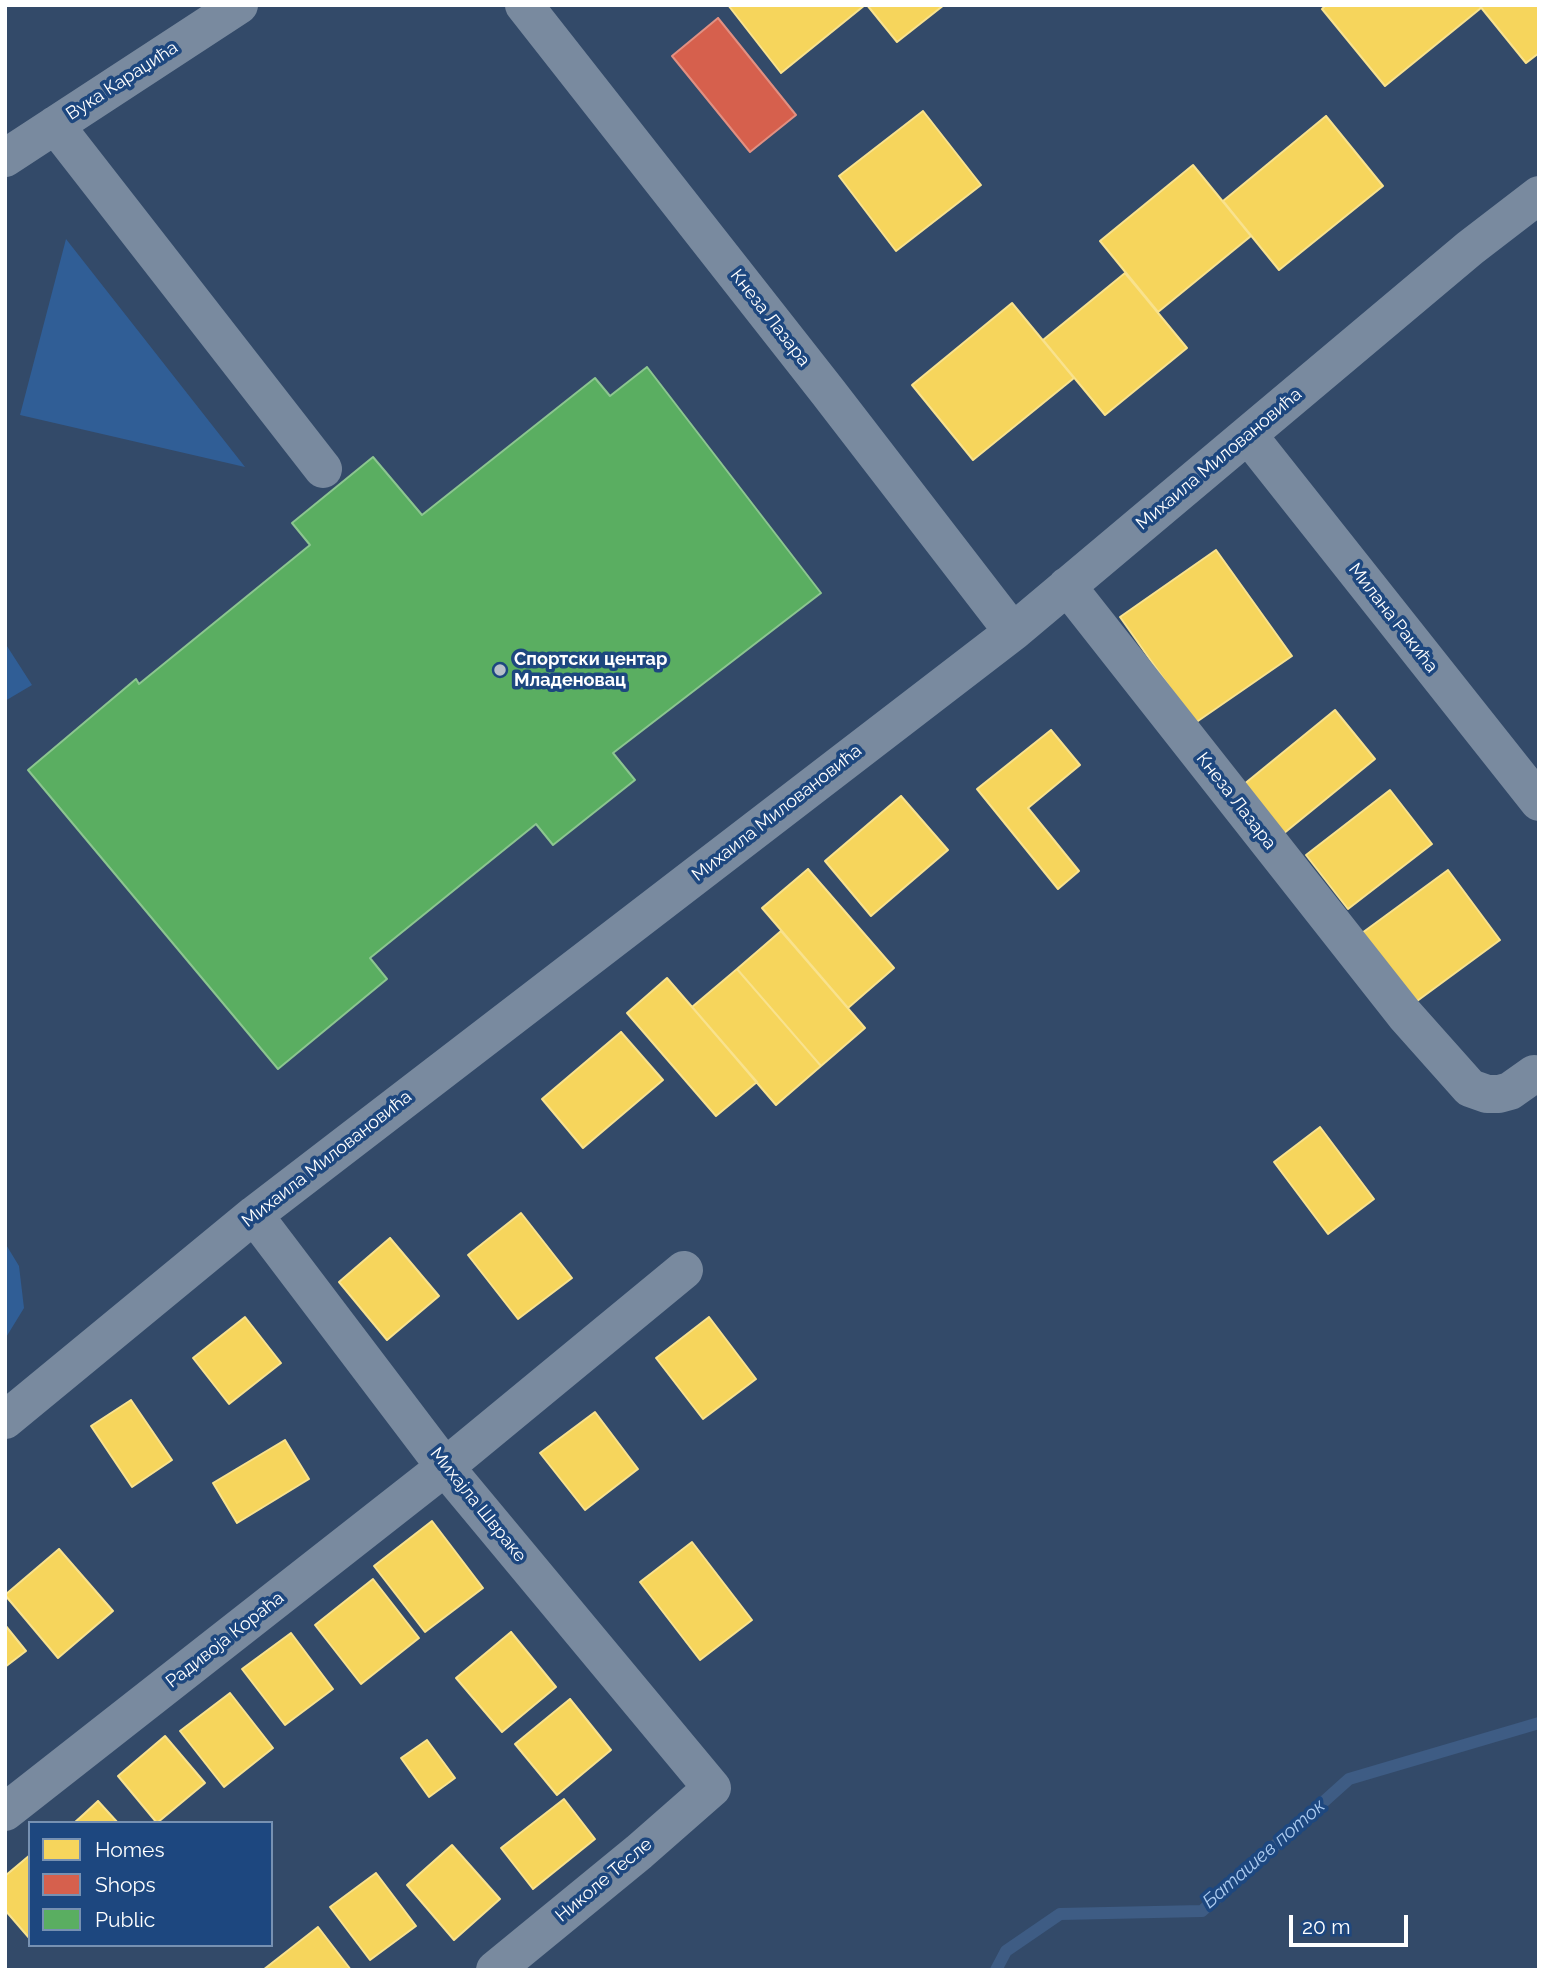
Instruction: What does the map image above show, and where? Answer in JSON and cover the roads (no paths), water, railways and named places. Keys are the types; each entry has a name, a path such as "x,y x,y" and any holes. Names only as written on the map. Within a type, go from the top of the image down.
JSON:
{"street":[{"name":"Вука Караџића","path":"5,158 239,5"},
{"name":"Кнеза Лазара","path":"524,5 1013,632"},
{"path":"55,125 323,469"},
{"name":"Михаила Миловановића","path":"5,1420 254,1215 1013,632 1470,248 1539,195"},
{"name":"Милана Ракића","path":"1248,435 1539,802"},
{"name":"Кнеза Лазара","path":"1068,586 1405,1015 1470,1088 1499,1094 1510,1091 1534,1074"},
{"name":"Михајла Швраке","path":"254,1215 445,1467 712,1788"},
{"name":"Радивоја Кораћа","path":"5,1812 445,1467 684,1270"},
{"name":"Николе Тесле","path":"495,1970 639,1852 712,1788"}],"waterway":[{"name":"Баташев поток","path":"996,1970 1006,1951 1060,1914 1202,1911 1349,1779 1539,1723"}],"place":[{"name":"Спортски центар Младеновац","path":"500,670"}]}
